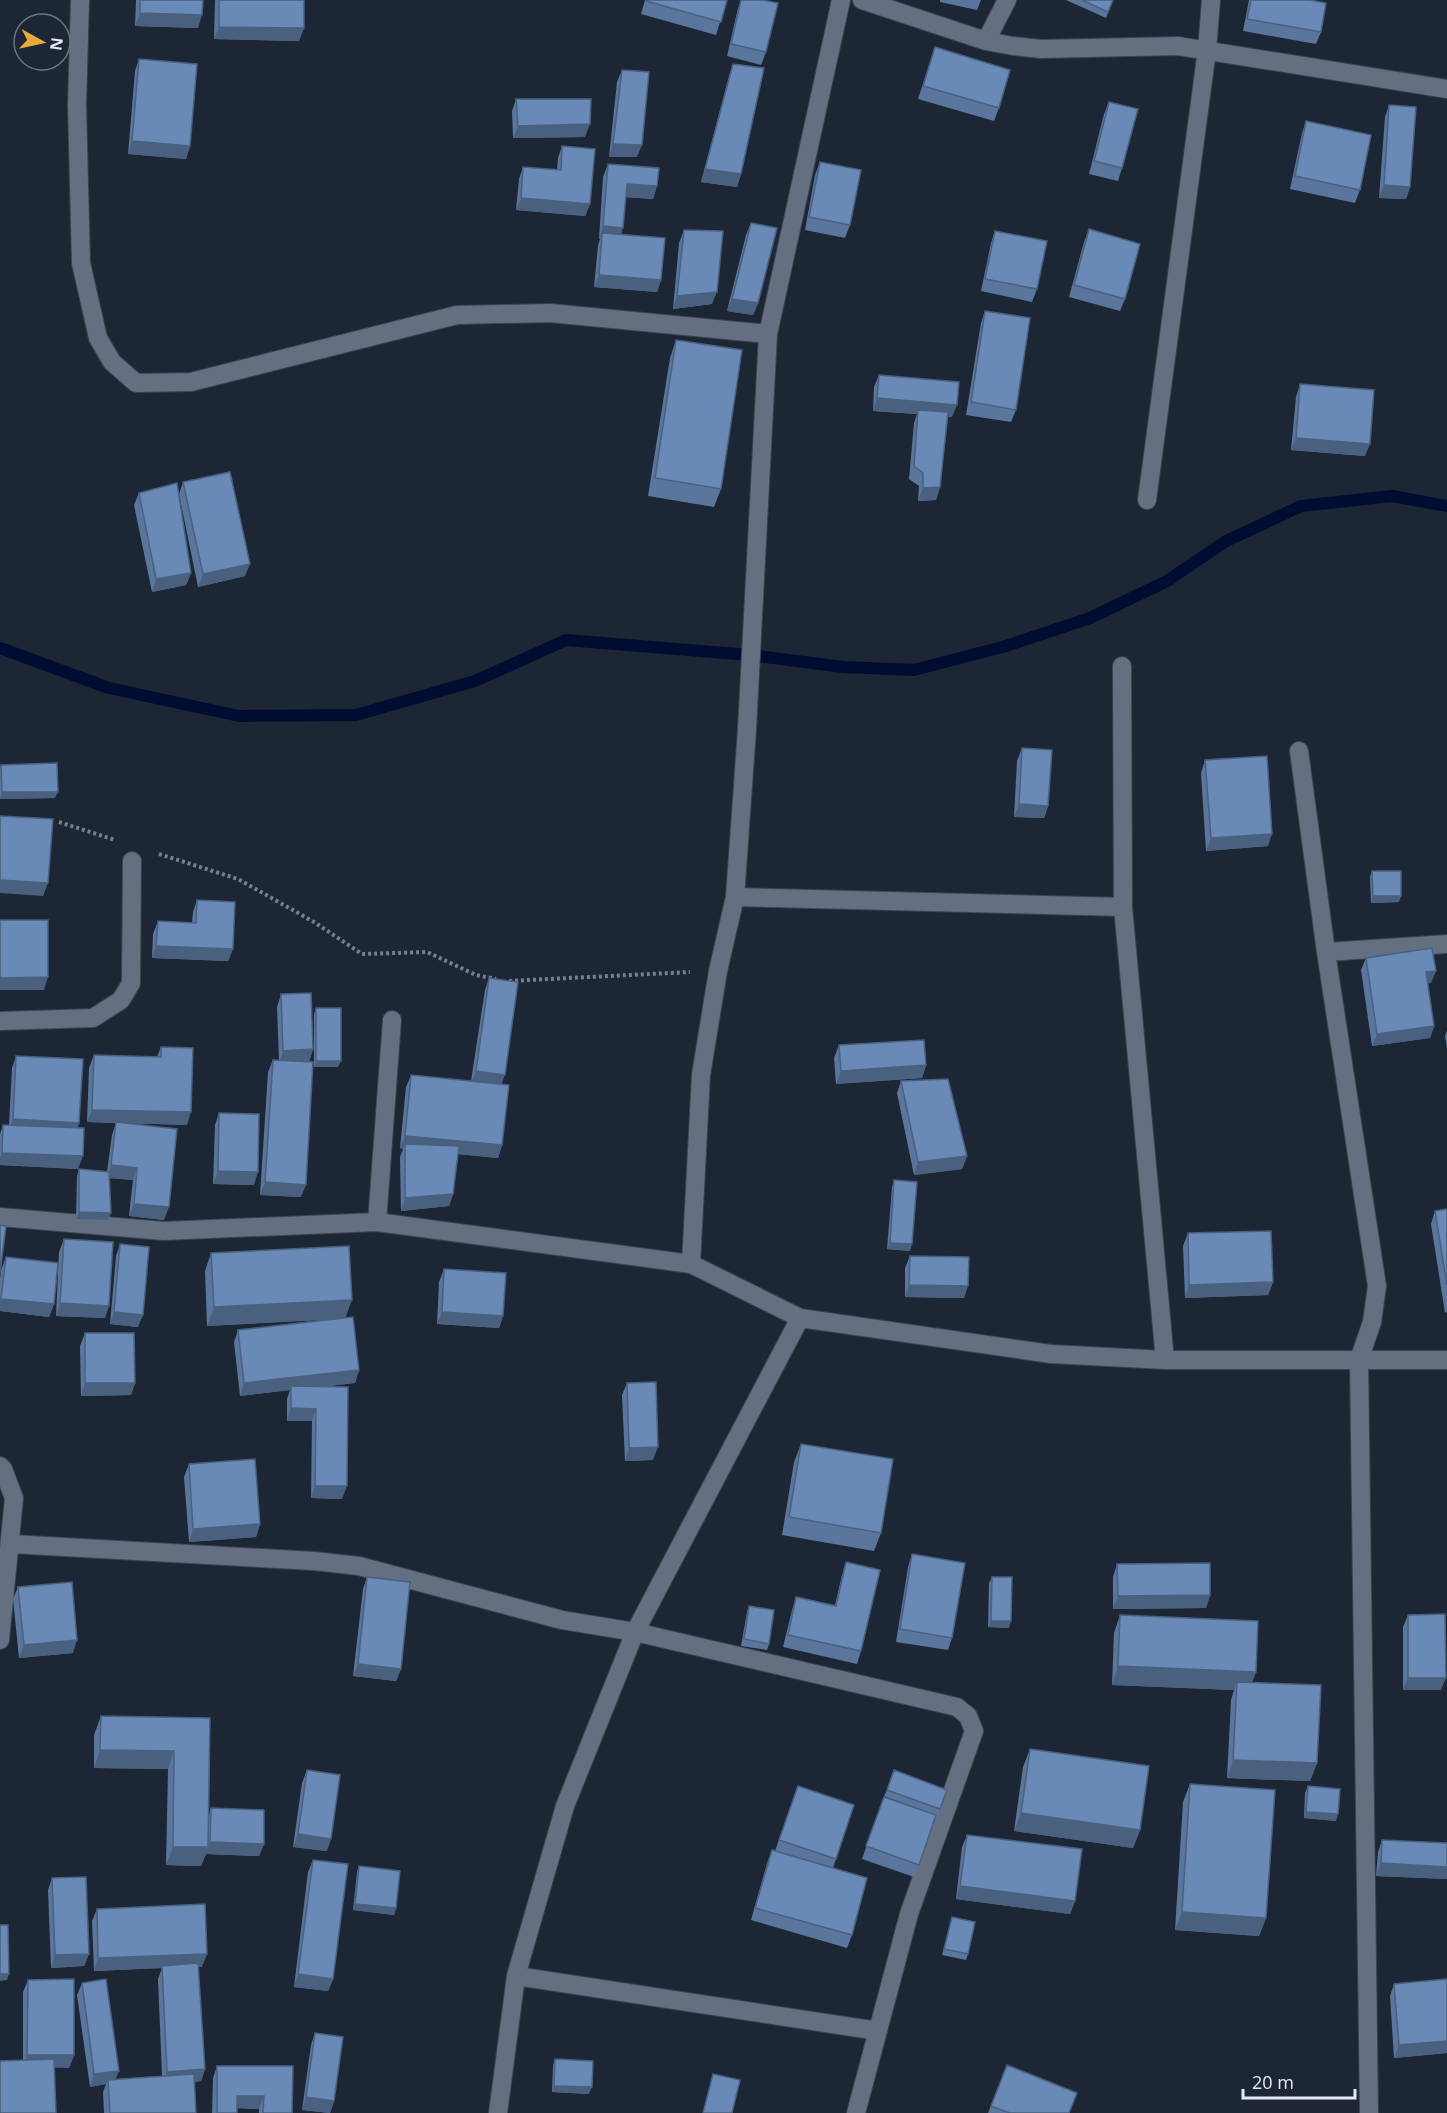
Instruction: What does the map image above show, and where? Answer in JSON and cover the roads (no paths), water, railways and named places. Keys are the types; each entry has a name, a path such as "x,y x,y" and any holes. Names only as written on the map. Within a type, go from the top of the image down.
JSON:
{"street":[{"path":"80,0 77,105 81,262 98,338 112,362 136,383 191,382 457,315 550,314 768,334"},
{"path":"691,1264 701,1075 718,971 735,897 747,729 768,334 841,0"},
{"path":"862,0 986,41 1013,46 1041,49 1178,46 1447,89"},
{"path":"986,41 1007,0"},
{"path":"1147,500 1207,50 1210,0"},
{"path":"1122,666 1123,907 1165,1360"},
{"path":"1299,751 1326,952 1377,1286 1372,1322 1359,1360 1369,2113"},
{"path":"0,1020 93,1018 121,1000 131,983 132,861"},
{"path":"735,897 1123,907"},
{"path":"1326,952 1447,944"},
{"path":"376,1222 392,1020"},
{"path":"0,1217 164,1231 376,1222 691,1264 800,1318 1019,1350 1165,1360 1447,1360"},
{"path":"498,2113 516,1976 565,1806 635,1632 800,1318"},
{"path":"0,1466 14,1498 0,1640"},
{"path":"11,1544 314,1561 359,1566 562,1620 635,1632 957,1707 968,1716 974,1731 909,1914 856,2113"},
{"path":"516,1976 878,2031"}],"waterway":[{"path":"0,648 109,688 239,716 356,715 475,681 566,640 750,655 843,667 914,670 1006,646 1090,618 1167,581 1226,541 1301,506 1392,496 1447,506"}]}
